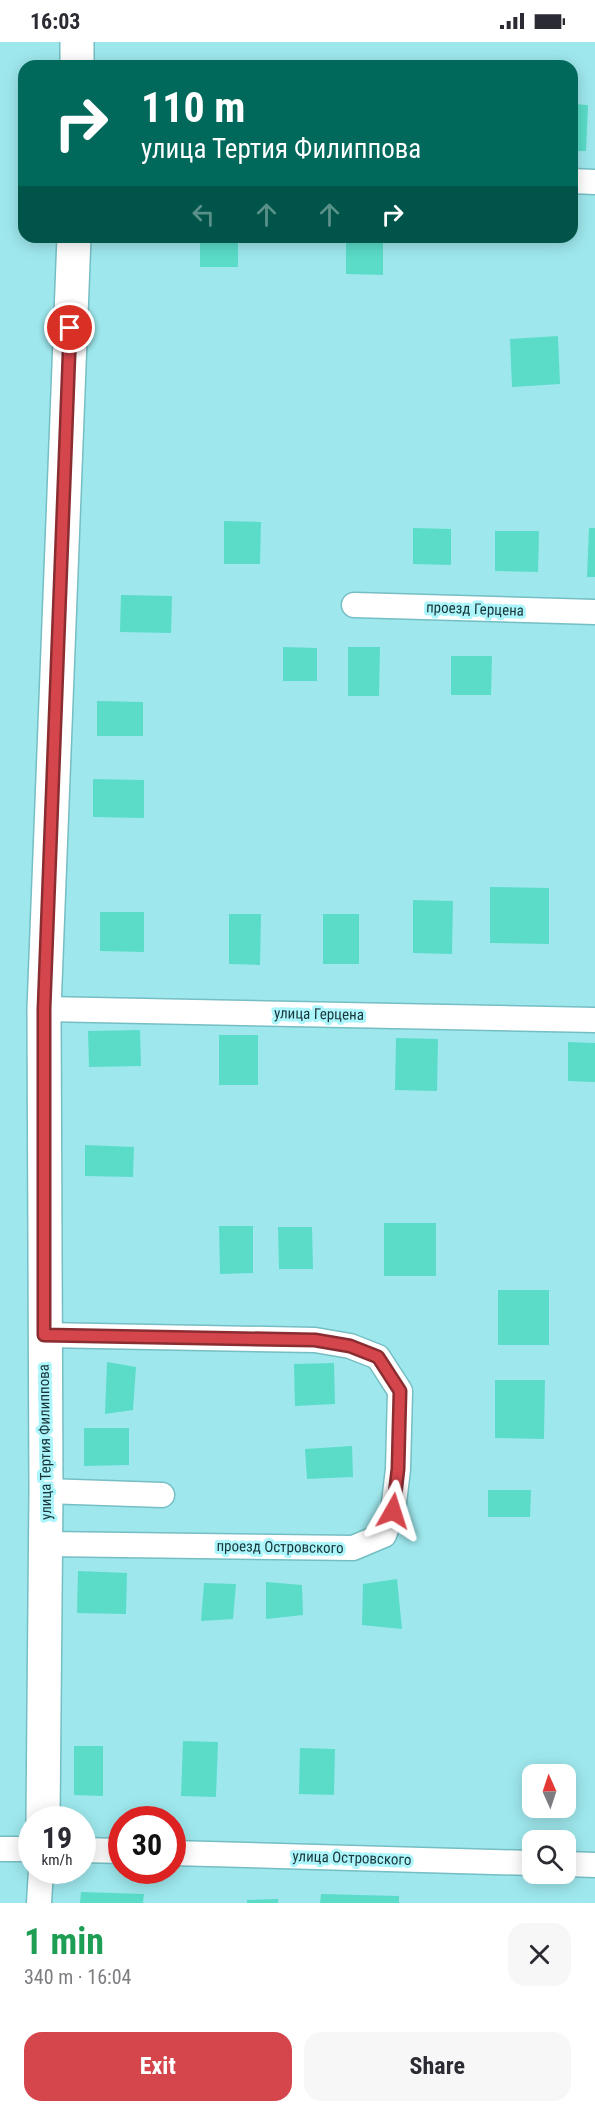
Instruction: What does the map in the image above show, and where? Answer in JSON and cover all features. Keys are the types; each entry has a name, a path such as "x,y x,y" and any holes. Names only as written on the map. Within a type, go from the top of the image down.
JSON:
{"street":[{"path":"77,42 77,60"},
{"path":"578,181 595,182"},
{"name":"улица Тертия Филиппова","path":"43,1806 46,1544 44,1009 74,243"},
{"name":"проезд Герцена","path":"354,605 595,612"},
{"name":"улица Герцена","path":"44,1009 595,1020"},
{"name":"проезд Островского","path":"44,1335 315,1340 350,1346 378,1357 400,1391 398,1469 393,1511 384,1535 353,1548 46,1544"},
{"path":"46,1491 162,1495"},
{"path":"0,1849 18,1849"},
{"name":"улица Островского","path":"186,1853 522,1863"},
{"path":"576,1864 595,1865"},
{"path":"39,1903 40,1884"}],"building":[{"path":"578,104 588,105 586,151 578,151"},
{"path":"200,243 238,243 238,267 200,267"},
{"path":"346,243 383,243 383,275 346,274"},
{"path":"558,336 560,384 512,387 510,339"},
{"path":"224,521 261,522 260,564 224,564"},
{"path":"413,528 451,529 451,565 413,564"},
{"path":"589,528 595,528 595,577 587,577"},
{"path":"495,531 539,531 538,572 495,571"},
{"path":"121,595 172,596 171,633 120,632"},
{"path":"283,647 317,648 317,681 283,681"},
{"path":"348,647 380,647 379,696 348,696"},
{"path":"451,656 492,656 491,695 451,695"},
{"path":"97,701 143,702 143,736 97,736"},
{"path":"93,779 144,780 144,818 93,817"},
{"path":"490,887 549,888 549,944 490,943"},
{"path":"413,900 453,901 452,954 413,953"},
{"path":"100,912 144,912 144,952 100,951"},
{"path":"229,914 261,914 260,965 229,964"},
{"path":"323,914 359,914 359,964 323,964"},
{"path":"140,1030 141,1066 89,1067 88,1031"},
{"path":"219,1035 258,1035 258,1085 219,1085"},
{"path":"396,1038 438,1039 437,1091 395,1090"},
{"path":"568,1042 595,1043 595,1082 568,1081"},
{"path":"85,1145 134,1147 133,1177 85,1176"},
{"path":"384,1223 436,1223 436,1276 384,1276"},
{"path":"219,1226 253,1226 253,1273 220,1274"},
{"path":"278,1227 312,1227 313,1269 279,1269"},
{"path":"498,1290 549,1290 549,1345 498,1345"},
{"path":"107,1362 136,1367 133,1410 105,1414"},
{"path":"334,1363 335,1404 295,1406 294,1364"},
{"path":"495,1380 545,1380 544,1439 495,1438"},
{"path":"84,1428 129,1428 129,1465 84,1466"},
{"path":"352,1446 353,1477 307,1479 305,1449"},
{"path":"488,1490 531,1490 530,1517 488,1517"},
{"path":"78,1571 127,1573 126,1614 77,1613"},
{"path":"397,1579 402,1629 362,1625 363,1584"},
{"path":"266,1582 302,1585 303,1615 266,1619"},
{"path":"204,1583 236,1584 233,1619 201,1621"},
{"path":"183,1741 218,1742 216,1797 181,1796"},
{"path":"74,1746 103,1746 103,1796 74,1795"},
{"path":"300,1748 335,1749 334,1795 299,1794"},
{"path":"81,1892 144,1894 143,1903 80,1903"},
{"path":"321,1894 399,1896 399,1903 320,1903"},
{"path":"278,1899 278,1903 247,1903 247,1900"}],"route":[{"path":"70,328 44,1009 44,1335 315,1340 350,1346 378,1357 400,1391 398,1469 393,1511"}]}
